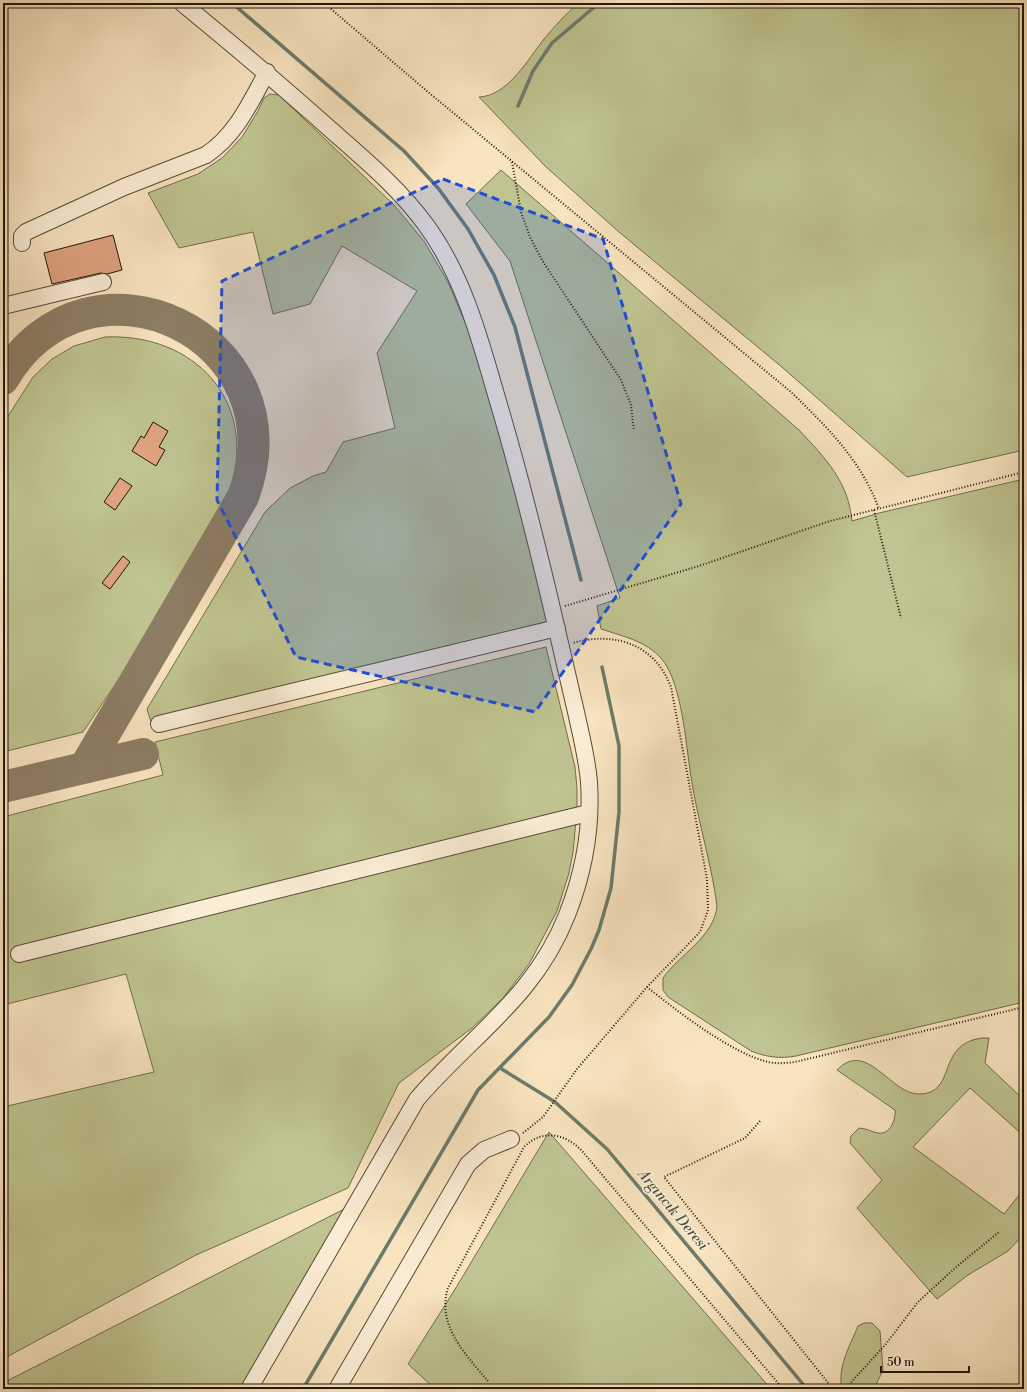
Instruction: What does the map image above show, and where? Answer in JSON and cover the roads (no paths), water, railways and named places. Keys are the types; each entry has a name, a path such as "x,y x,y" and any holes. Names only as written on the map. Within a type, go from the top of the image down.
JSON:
{"lane":[{"path":"182,3 267,72 400,194 427,226 446,258 461,290 489,372 519,475 553,610 585,752 589,784 585,854 579,881 566,918 548,955 537,972 510,1005 451,1061 418,1099 249,1389"},
{"path":"22,242 22,236 26,232 124,187 206,155 216,148 232,132 267,72"},
{"path":"3,306 103,282"},
{"path":"160,724 557,628"},
{"path":"19,954 588,813"},
{"path":"337,1389 468,1164 484,1150 511,1139"}],"waterway":[{"path":"232,3 404,151 438,188 468,229 494,275 515,327 581,580"},
{"path":"518,106 533,71 552,43 599,3"},
{"path":"303,1389 478,1090 549,1017 572,985 599,930 611,888 619,812 619,746 602,667"},
{"name":"Argıncık Deresi","path":"500,1068 555,1102 607,1149 807,1389"}]}
